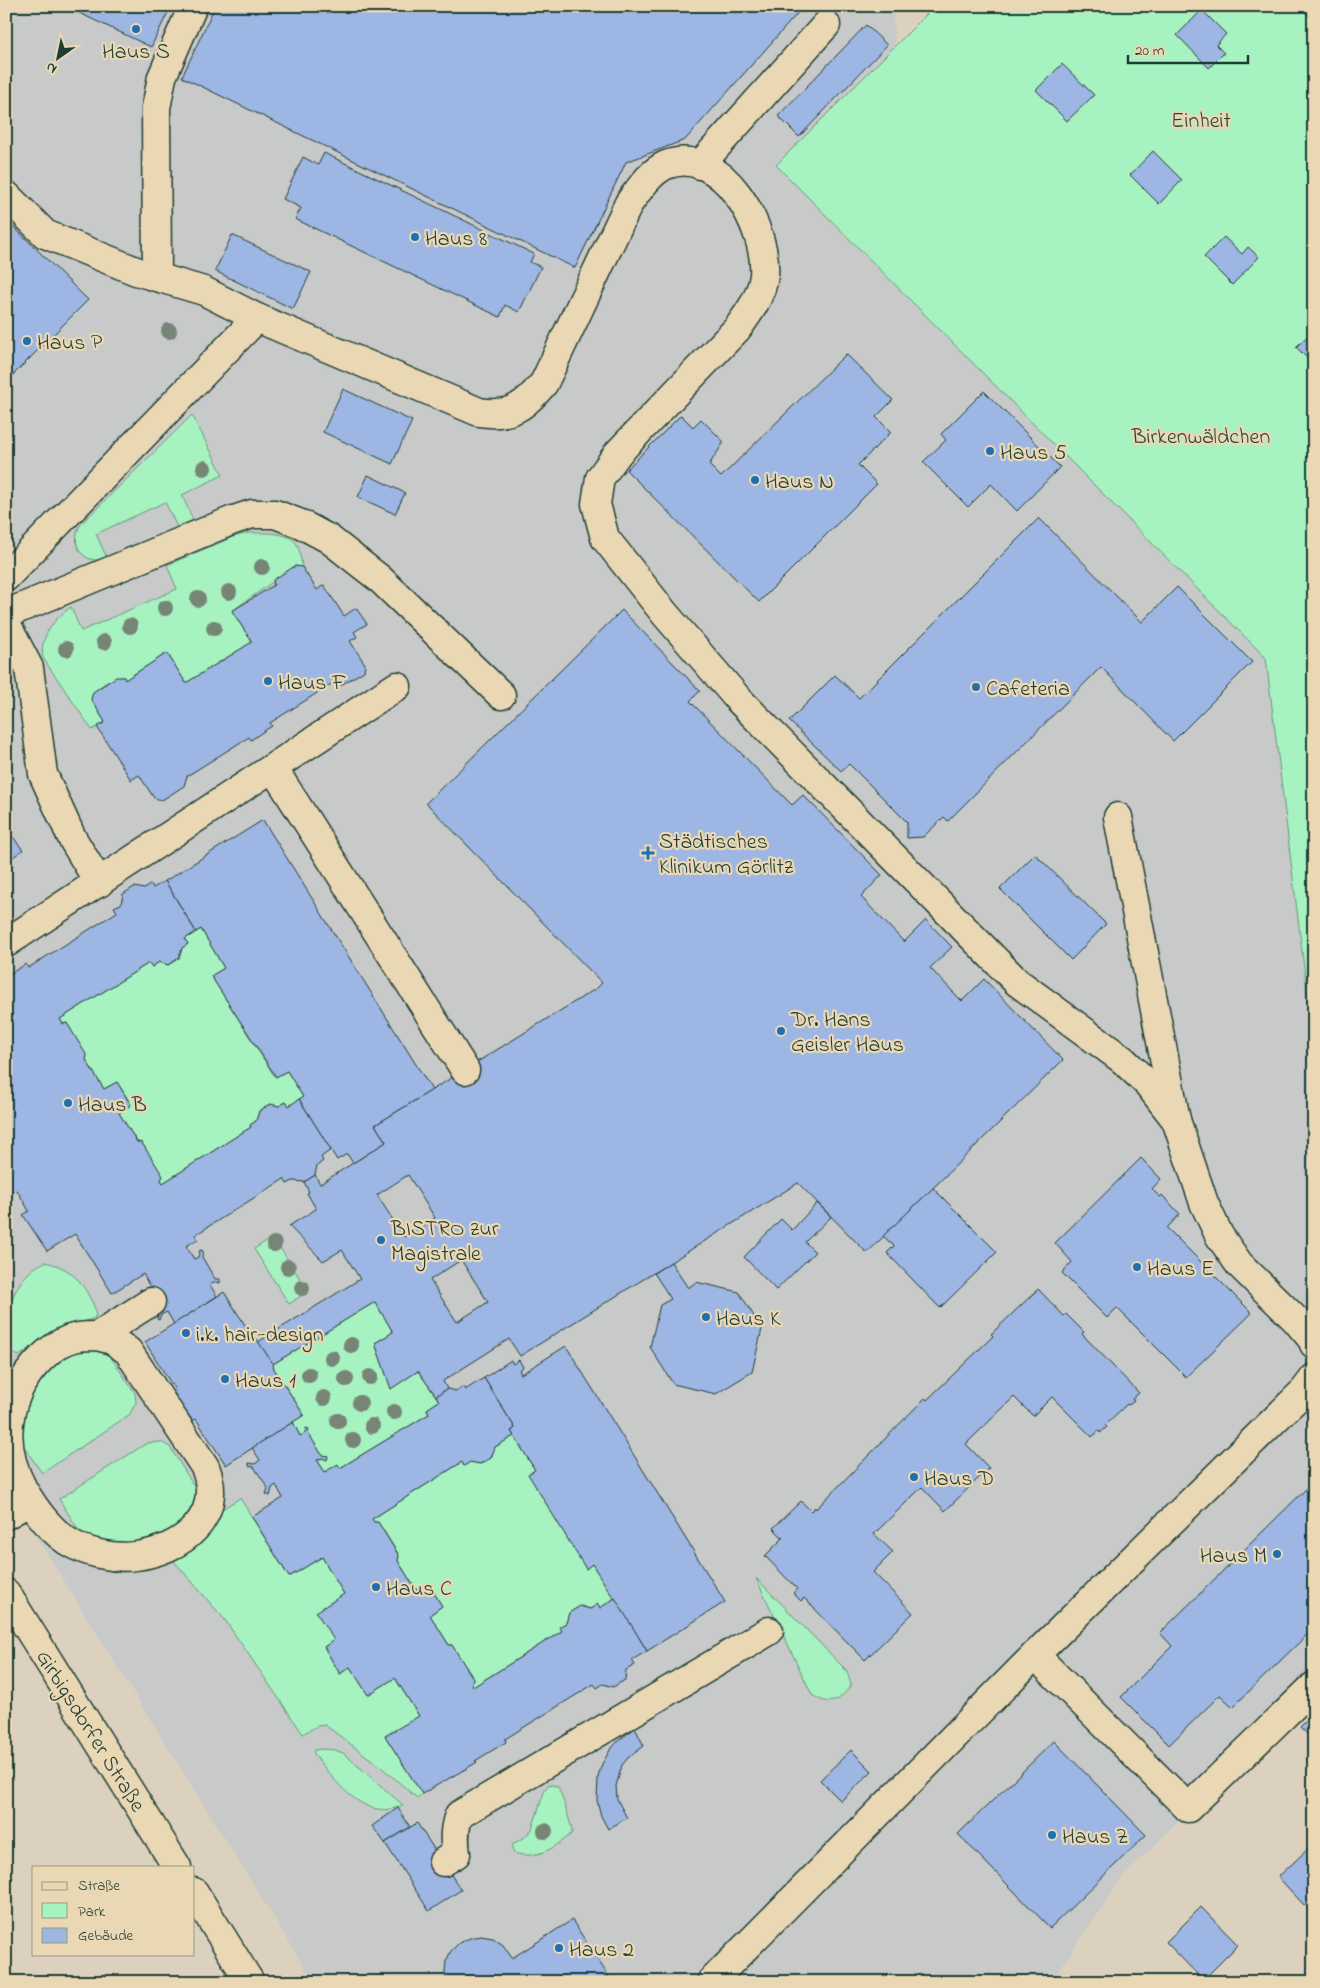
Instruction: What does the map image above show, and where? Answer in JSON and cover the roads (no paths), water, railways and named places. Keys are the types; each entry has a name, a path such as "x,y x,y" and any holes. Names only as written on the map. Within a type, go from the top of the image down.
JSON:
{"street":[{"path":"157,277 156,108 162,77 193,6"},
{"path":"700,165 826,25"},
{"path":"6,196 45,234 96,256 204,292 257,318 479,412 497,415 516,409 531,398 544,383 629,203 648,179 664,166 676,162 689,162 717,173 732,186 747,208 763,257 764,275 760,292 737,329 618,453 600,478 596,504 605,538 664,614 746,707 1017,982 1123,1060 1148,1084 1176,1120"},
{"path":"6,577 257,318"},
{"path":"6,614 231,521 252,514 275,514 301,524 329,539 354,557 380,579 501,695"},
{"path":"6,624 28,668 43,774 72,838 99,883"},
{"path":"6,943 396,686"},
{"path":"273,768 464,1070"},
{"path":"1118,817 1176,1120 1204,1202 1219,1235 1240,1264 1295,1319 1314,1344"},
{"path":"97,1336 151,1302"},
{"path":"97,1336 112,1340 128,1351 205,1467 212,1492 206,1512 190,1534 158,1551 135,1556 112,1556 88,1551 67,1541 49,1526 30,1501 14,1472 9,1449 8,1412 23,1381 37,1362 55,1347 77,1337 97,1336"},
{"path":"711,1982 1035,1655 1305,1390 1314,1378"},
{"path":"6,1515 30,1501"},
{"name":"Girbigsdorfer Straße","path":"6,1593 177,1866"},
{"path":"443,1862 456,1854 454,1838 455,1825 459,1815 770,1632"},
{"path":"1035,1655 1188,1808 1314,1686"},
{"path":"195,1894 250,1982"}],"place":[{"name":"Haus S","path":"136,29"},
{"name":"Haus 8","path":"415,237"},
{"name":"Haus P","path":"27,341"},
{"name":"Haus 5","path":"990,451"},
{"name":"Haus N","path":"755,480"},
{"name":"Haus F","path":"268,681"},
{"name":"Cafeteria","path":"976,687"},
{"name":"Städtisches Klinikum Görlitz","path":"648,853"},
{"name":"Dr. Hans Geisler Haus","path":"781,1031"},
{"name":"Haus B","path":"68,1103"},
{"name":"BISTRO zur Magistrale","path":"381,1240"},
{"name":"Haus E","path":"1137,1267"},
{"name":"Haus K","path":"706,1317"},
{"name":"i.k. hair-design","path":"186,1333"},
{"name":"Haus 1","path":"225,1379"},
{"name":"Haus D","path":"914,1477"},
{"name":"Haus M","path":"1277,1554"},
{"name":"Haus C","path":"376,1587"},
{"name":"Haus Z","path":"1052,1835"},
{"name":"Haus 2","path":"559,1948"}],"park label":[{"name":"Einheit","path":"1201,119"},
{"name":"Birkenwäldchen","path":"1201,435"}]}
